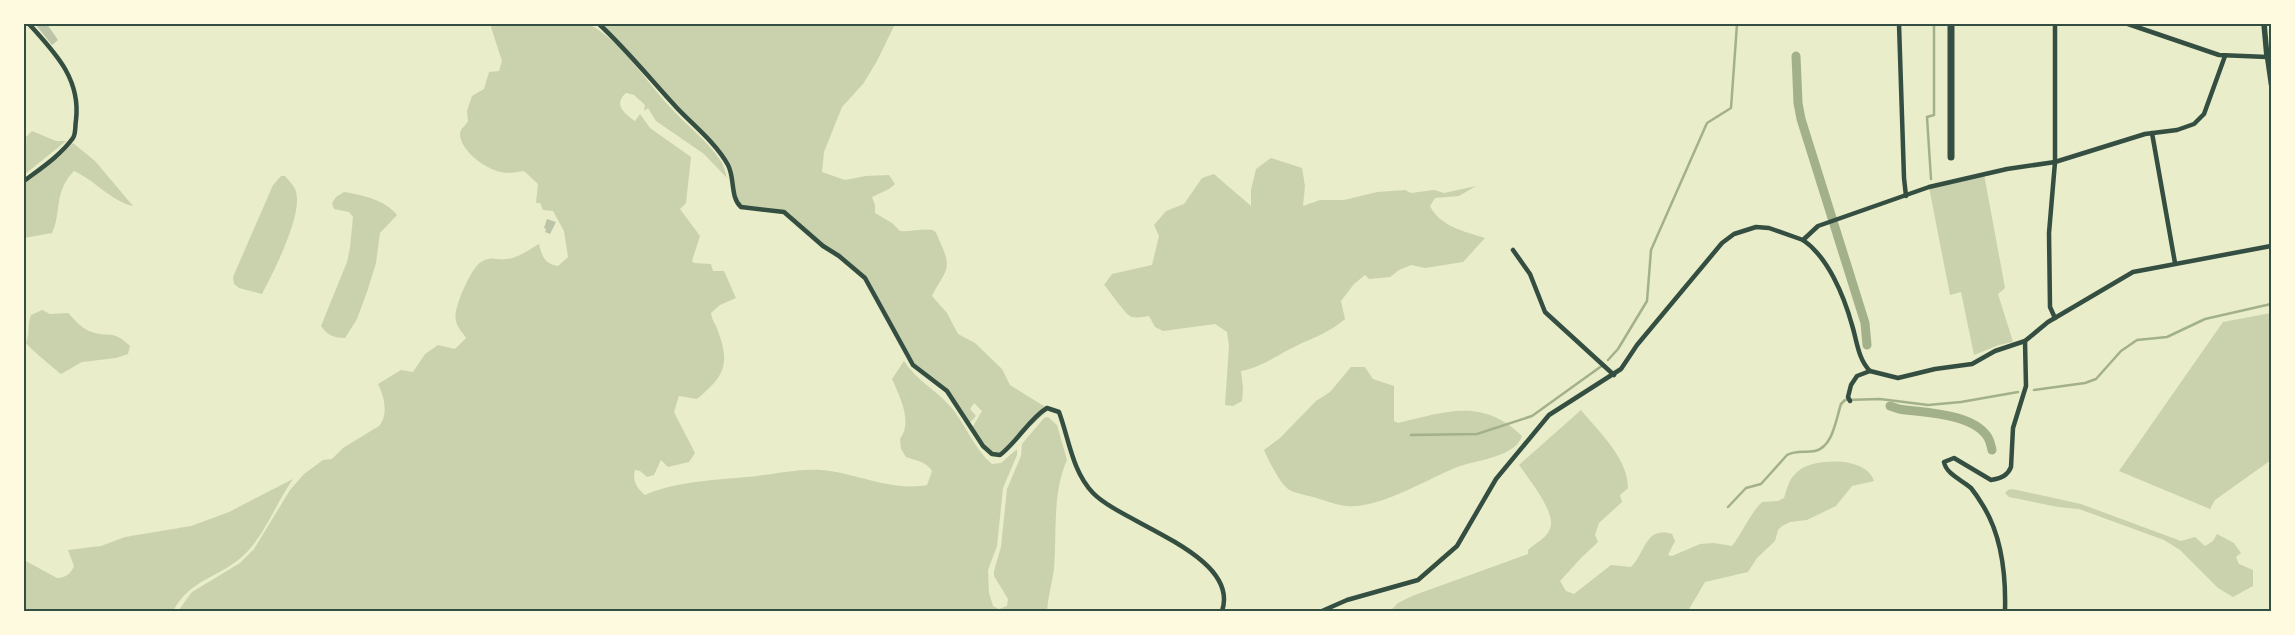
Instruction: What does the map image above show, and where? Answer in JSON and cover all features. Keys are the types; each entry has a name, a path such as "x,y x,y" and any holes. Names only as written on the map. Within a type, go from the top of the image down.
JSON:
{"main road":[{"path":"1951,24 1951,156"}],"street":[{"path":"24,181 42,168 74,137 77,115 77,104 71,76 29,24"},
{"path":"599,24 626,49 723,158 732,177 736,202 741,207 784,212 823,246 839,256 865,278 913,365 947,391 983,446 992,454 1000,455 1010,447 1040,412 1047,408 1059,412 1078,472 1093,493 1109,505 1176,543 1218,576 1225,592 1222,611"},
{"path":"1899,24 1906,196"},
{"path":"2054,318 2050,307 2049,233 2054,162 2055,24"},
{"path":"2128,24 2225,56 2269,57"},
{"path":"2264,24 2271,85"},
{"path":"1803,240 1812,230 1825,224 1929,187 1976,176 2054,162 2152,133 2176,130 2194,124 2202,117 2225,56"},
{"path":"2152,133 2175,263"},
{"path":"1322,611 1347,600 1418,580 1457,546 1496,479 1549,415 1621,369 1636,345 1722,243 1734,234 1756,227 1769,228 1803,240 1816,253 1836,285 1848,313 1864,365 1870,371 1898,378 1935,369 1965,366 1985,358 1995,351 2026,341 2054,318 2127,274 2175,263 2271,246"},
{"path":"1513,250 1530,274 1545,312 1614,375"},
{"path":"2005,611 2006,583 1991,520 1972,490 1945,468 1944,462 1954,458 1991,480 2009,472 2011,467 2013,428 2026,386 2026,341"},
{"path":"1849,399 1851,385 1857,376 1870,371"}],"green space":[{"path":"490,24 589,24 623,51 660,96 709,146 721,162 727,178 704,154 656,121 648,108 644,111 645,105 634,95 626,93 622,97 620,105 627,115 635,121 640,114 650,128 691,157 686,203 680,209 700,236 692,261 694,263 711,264 713,271 724,271 736,298 720,305 711,313 724,353 722,370 713,384 697,399 679,396 674,412 695,453 689,462 668,467 661,460 654,475 647,477 640,471 635,470 635,481 642,492 645,495 672,486 700,481 812,470 842,473 890,485 927,485 932,471 930,468 924,463 906,457 901,449 900,439 905,425 904,409 892,379 904,361 914,374 951,407 980,451 992,464 1001,463 1017,449 1017,455 1003,488 997,546 988,570 989,593 993,606 999,609 1007,606 1008,599 994,576 1001,547 1007,489 1021,456 1022,444 1044,418 1048,417 1057,425 1067,460 1062,473 1057,500 1054,569 1047,611 178,611 192,592 240,563 254,549 290,490 304,474 323,460 332,459 343,448 379,426 385,411 384,399 378,384 401,370 413,372 425,354 438,345 455,349 466,338 457,323 457,308 472,272 481,262 489,259 515,257 539,244 543,256 550,264 558,266 568,257 564,231 553,211 543,210 540,203 536,203 538,184 524,171 504,173 481,163 474,158 461,140 460,132 468,121 467,111 472,96 484,89 489,72 499,71 502,61"},
{"path":"599,24 895,24 877,61 863,84 842,107 824,152 822,172 845,180 866,176 889,175 895,184 872,197 875,213 892,223 900,231 932,230 935,232 944,252 947,265 932,296 947,313 958,334 975,343 1002,369 1010,385 1047,408 1047,411 1000,455 992,454 972,428 982,411 974,403 970,409 976,416 969,424 947,391 920,372 865,278 823,246 790,214 741,207 724,158"},
{"path":"32,131 56,141 66,141 24,175 24,139"},
{"path":"73,143 95,161 133,206 118,200 74,171 67,179 60,195 52,233 24,238 24,184 42,168 59,157"},
{"path":"1271,158 1302,168 1305,186 1303,206 1320,200 1344,200 1377,192 1405,190 1411,193 1434,190 1444,193 1476,186 1459,196 1435,198 1430,206 1434,213 1446,223 1462,231 1485,238 1463,262 1425,268 1411,265 1399,270 1390,277 1369,279 1365,275 1354,284 1341,301 1345,319 1328,331 1263,363 1241,371 1242,401 1233,406 1225,405 1229,346 1227,332 1215,324 1163,331 1155,327 1149,316 1129,316 1104,285 1112,274 1152,265 1159,236 1154,225 1166,211 1184,204 1202,178 1214,174 1251,206 1251,190 1256,169"},
{"path":"1984,174 2005,288 1998,294 2013,342 1999,345 1974,355 1961,292 1950,295 1929,187"},
{"path":"281,176 285,176 294,188 297,202 286,244 262,294 239,288 234,284 233,277 273,185"},
{"path":"344,192 380,202 397,215 380,233 376,263 367,292 357,319 345,338 331,335 321,326 347,262 350,248 353,217 349,212 334,209 332,203 336,197"},
{"path":"42,310 50,314 68,313 86,330 119,337 130,346 128,354 116,358 82,362 61,374 26,343 31,315"},
{"path":"2271,313 2271,460 2215,500 2210,509 2119,471 2223,322"},
{"path":"1351,367 1365,367 1373,379 1394,386 1394,421 1398,423 1447,412 1478,412 1492,416 1507,424 1522,436 1518,443 1505,453 1460,466 1404,492 1374,503 1346,506 1288,489 1271,465 1264,450 1280,438 1316,401 1330,392"},
{"path":"1581,410 1604,436 1618,456 1627,477 1628,488 1620,495 1622,502 1599,523 1595,535 1598,542 1560,581 1566,591 1574,594 1611,565 1631,567 1647,542 1656,534 1672,534 1675,541 1668,555 1672,556 1700,544 1714,543 1732,546 1753,512 1762,502 1778,501 1784,498 1794,475 1809,465 1830,462 1852,464 1862,467 1870,473 1874,481 1852,486 1836,506 1807,520 1790,522 1782,526 1778,530 1775,541 1757,558 1748,572 1705,582 1688,611 1390,611 1398,603 1412,596 1528,554 1528,550 1546,536 1551,522 1546,505 1519,465"},
{"path":"293,479 259,537 245,554 188,592 173,611 24,611 24,560 57,578 63,577 74,566 68,550 101,546 125,537 191,526 229,512"},
{"path":"2012,489 2081,504 2181,541 2195,537 2205,546 2213,541 2217,534 2234,543 2241,553 2236,557 2239,564 2253,570 2253,586 2233,597 2218,588 2180,550 2164,540 2079,509 2058,507 2009,497 2005,493"}],"building":[{"path":"35,24 47,24 58,40 52,45"},
{"path":"547,219 556,222 550,234 545,232 546,229 544,228"}],"waterway":[{"path":"1608,360 1618,349 1647,301 1651,250 1707,123 1731,108 1737,24"},
{"path":"1931,179 1927,117 1934,115 1934,24"},
{"path":"1796,56 1798,103 1801,119 1865,323 1867,345"},
{"path":"2034,390 2085,383 2096,379 2121,351 2137,340 2167,337 2205,319 2271,304"},
{"path":"1411,435 1477,434 1532,416 1603,365"},
{"path":"1728,507 1746,488 1761,484 1787,455 1815,451 1826,444 1833,432 1841,404 1845,400 1880,399 1928,405 1961,402 2018,392"},
{"path":"1890,406 1959,418 1980,428 1990,441 1992,450"}]}
